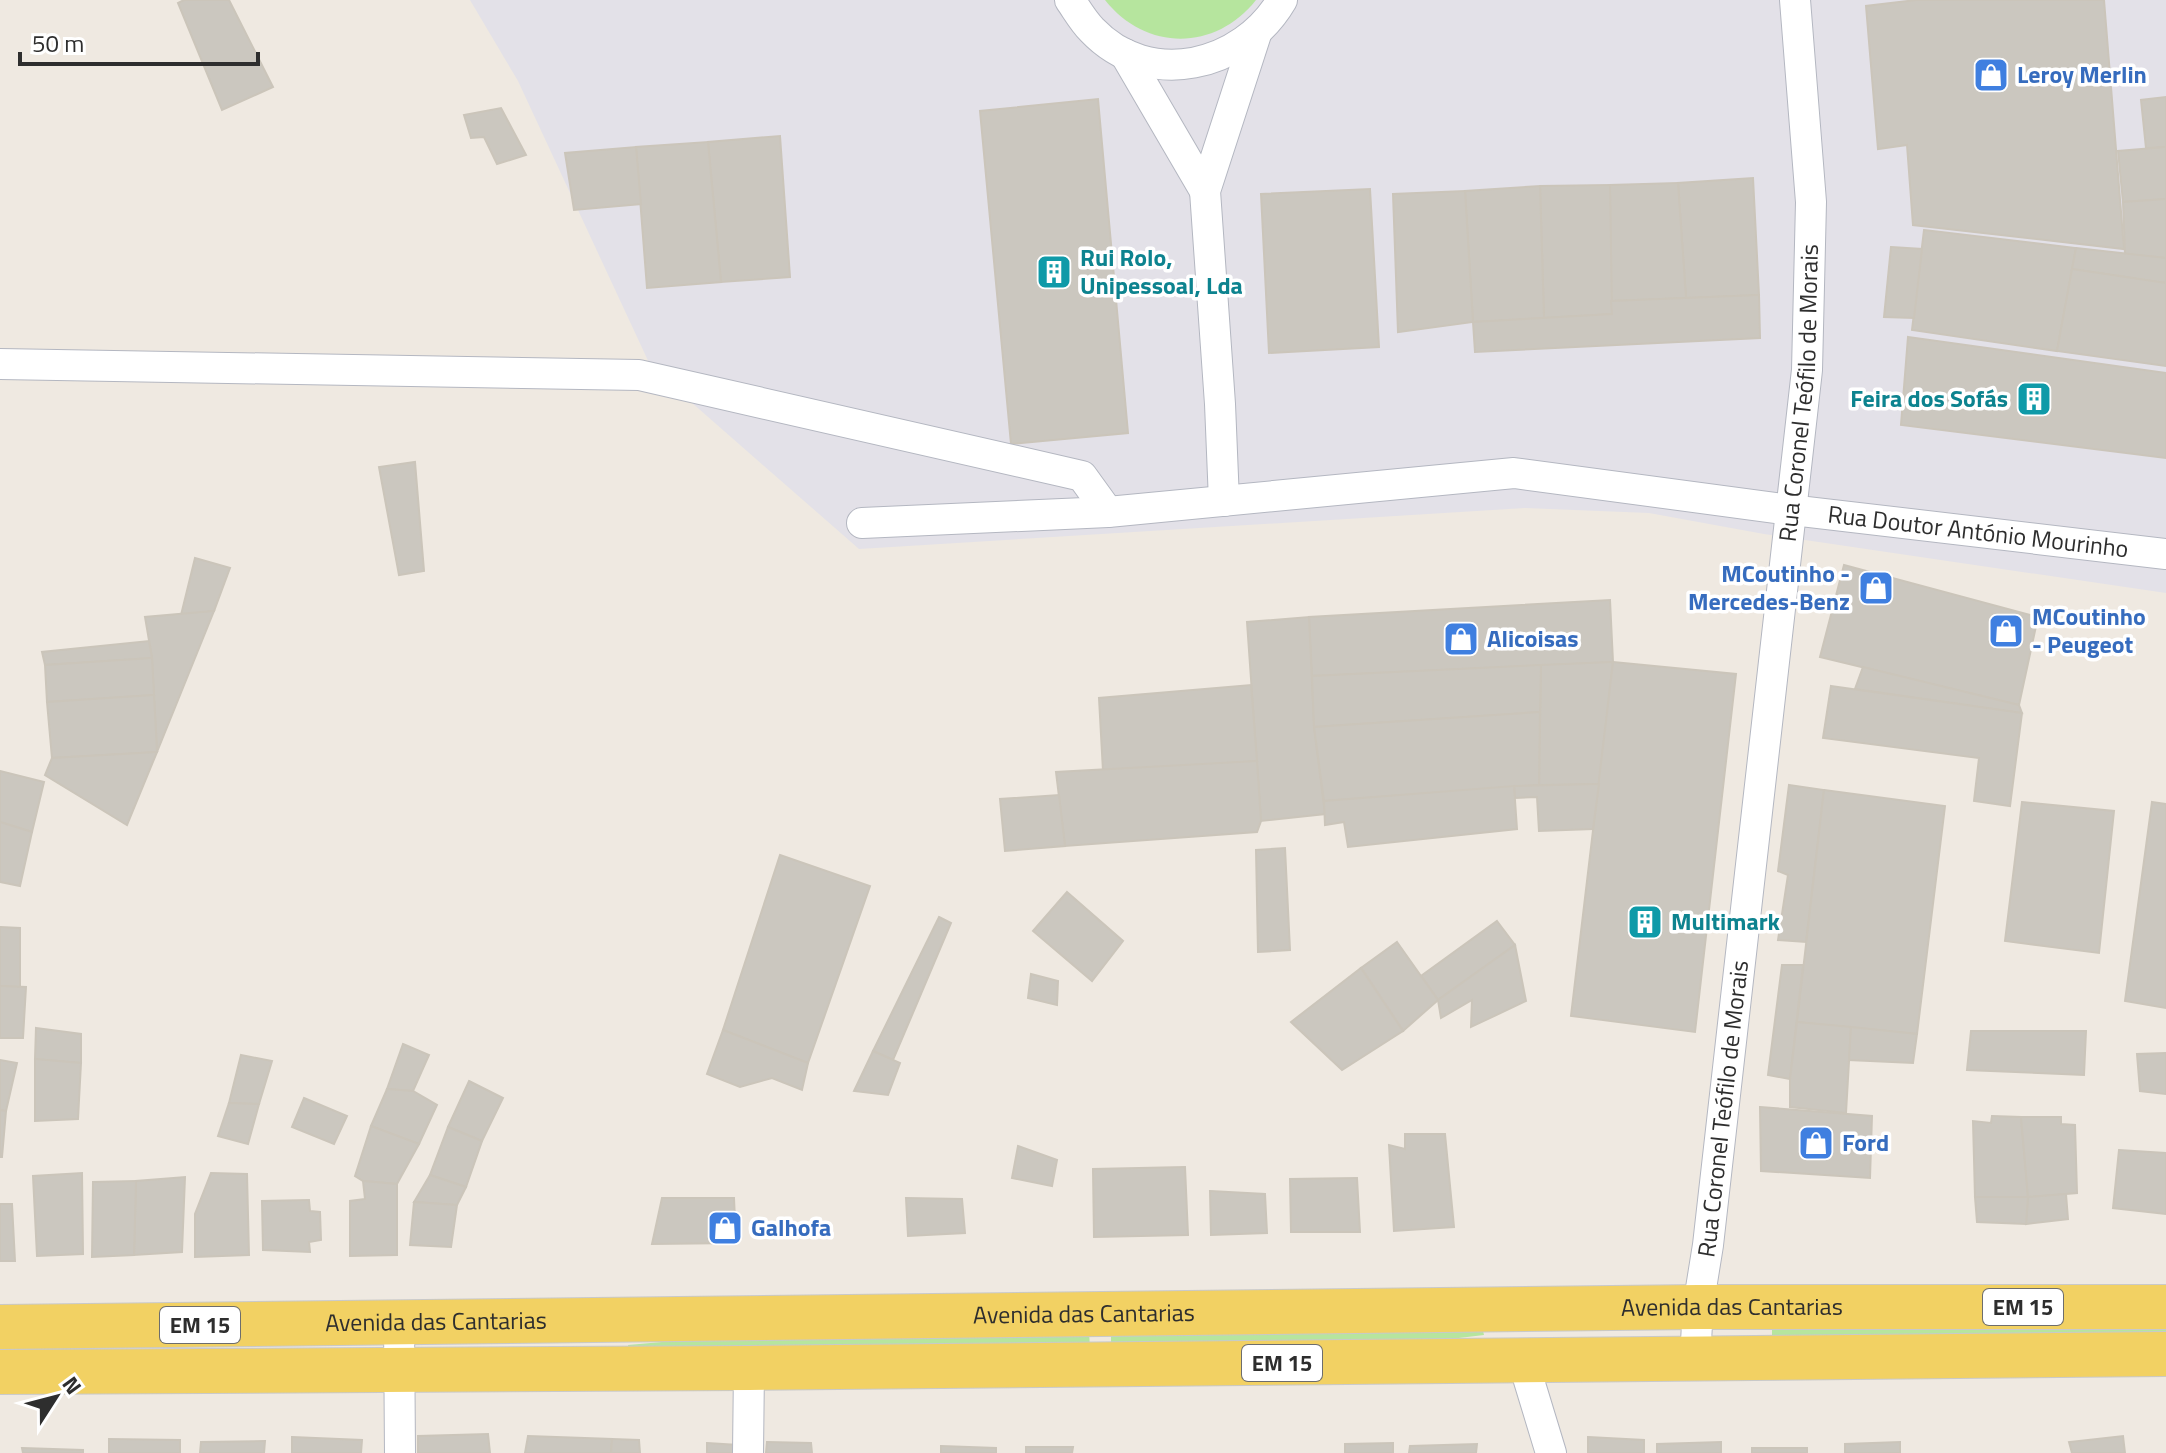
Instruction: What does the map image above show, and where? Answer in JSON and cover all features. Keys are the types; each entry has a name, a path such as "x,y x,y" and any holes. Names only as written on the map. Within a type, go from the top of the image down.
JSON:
{"main road":[{"name":"Avenida das Cantarias","path":"0,1327 1698,1307 2166,1307"},
{"path":"1437,1362 1507,1340 1667,1333 1698,1307"},
{"name":"Avenida das Cantarias","path":"0,1372 2166,1354"}],"street":[{"path":"1070,0 1092,31 1125,54 1159,64 1194,64 1227,54 1256,34 1282,0"},
{"name":"Rua Coronel Teófilo de Morais","path":"1695,1359 1698,1307 1708,1245 1807,370 1811,202 1795,0"},
{"path":"1224,501 1205,191 1256,34"},
{"path":"1125,54 1205,191"},
{"path":"0,364 639,375 1082,476 1108,512"},
{"name":"Rua Doutor António Mourinho","path":"862,523 1108,512 1514,473 1791,510 2166,554"},
{"path":"399,1322 400,1453"},
{"path":"1523,1361 1551,1453"},
{"path":"748,1453 749,1368"}],"shaded area":[{"path":"470,0 2166,0 2166,593 1764,534 1649,513 1525,508 859,549 651,367 518,81"}],"green space":[{"path":"1105,0 1256,0 1240,17 1221,29 1181,39 1140,29"},
{"path":"2166,1325 2166,1338 1772,1341 1772,1328"},
{"path":"1483,1331 1484,1335 1400,1345 1111,1348 1111,1334"},
{"path":"1089,1333 1090,1347 629,1351 628,1345 696,1339"}],"building":[{"path":"184,0 229,0 273,87 222,110 178,3"},
{"name":"Leroy Merlin","path":"1916,0 2104,0 2124,249 1913,225 1907,145 1878,149 1866,6"},
{"path":"2166,97 2166,147 2146,148 2141,100"},
{"name":"Rui Rolo, Unipessoal, Lda","path":"1098,99 1128,433 1011,444 980,111"},
{"path":"501,108 526,155 497,164 484,137 471,138 464,115"},
{"path":"780,136 790,277 721,282 708,142"},
{"path":"708,142 721,282 647,288 636,147"},
{"path":"636,147 641,204 574,210 565,153"},
{"path":"2166,147 2166,199 2123,202 2118,151"},
{"path":"1753,178 1759,295 1686,298 1678,183"},
{"path":"1678,183 1686,298 1611,301 1610,185"},
{"path":"1610,185 1612,314 1544,318 1540,186"},
{"path":"1540,186 1544,318 1473,322 1465,191"},
{"path":"1370,189 1379,347 1269,353 1261,194"},
{"path":"1465,191 1473,322 1398,332 1393,194"},
{"path":"2166,199 2166,258 2125,254 2123,202"},
{"path":"1924,230 2076,248 2057,351 1912,330"},
{"path":"1891,247 1922,249 1914,318 1884,317"},
{"path":"2076,248 2166,258 2166,283 2072,269"},
{"path":"2072,269 2166,283 2166,366 2057,351"},
{"path":"1759,295 1760,338 1475,352 1473,322 1612,314 1611,301"},
{"name":"Feira dos Sofás","path":"1908,337 2166,373 2166,458 1901,425"},
{"path":"415,462 424,571 399,575 379,467"},
{"path":"195,558 230,568 214,611 181,615"},
{"path":"1844,565 2038,617 2019,705 1820,657"},
{"name":"Alicoisas","path":"1610,600 1613,662 1312,676 1309,617"},
{"path":"214,611 157,752 152,658 145,617"},
{"path":"1309,617 1314,727 1325,814 1261,821 1247,622"},
{"path":"149,641 152,658 45,665 42,652"},
{"path":"152,658 154,695 47,702 45,665"},
{"path":"1613,662 1599,784 1539,785 1541,665"},
{"name":"Multimark","path":"1613,662 1736,674 1695,1032 1571,1016"},
{"path":"1541,665 1540,712 1314,727 1312,676"},
{"path":"1863,667 2019,705 2022,713 1855,689"},
{"path":"1251,685 1257,761 1103,771 1099,698"},
{"path":"1831,686 2022,713 2010,806 1974,801 1979,758 1823,738"},
{"path":"154,695 157,752 52,758 47,702"},
{"path":"1540,712 1539,785 1324,801 1314,727"},
{"path":"157,752 127,825 45,775 52,758"},
{"path":"1257,761 1261,821 1257,832 1065,846 1056,772"},
{"path":"0,771 44,782 32,832 0,822"},
{"path":"1599,784 1593,829 1539,831 1537,797 1515,798 1514,786"},
{"path":"1789,785 1824,790 1806,942 1778,940 1788,875 1778,871"},
{"path":"1514,786 1517,829 1348,847 1344,822 1325,825 1324,801"},
{"path":"1824,790 1945,806 1917,1034 1797,1022"},
{"path":"1059,795 1065,846 1005,851 1000,799"},
{"path":"2022,802 2114,811 2099,953 2005,941"},
{"path":"2152,802 2166,804 2166,1008 2125,1001"},
{"path":"0,822 32,832 20,886 0,882"},
{"path":"1285,848 1290,950 1258,952 1256,850"},
{"path":"780,855 870,886 808,1063 723,1030"},
{"path":"1067,892 1123,941 1092,981 1033,931"},
{"path":"939,917 951,923 893,1060 873,1051"},
{"path":"1497,921 1515,945 1438,1000 1421,976"},
{"path":"0,927 20,928 20,987 0,986"},
{"path":"1397,942 1438,1000 1403,1031 1361,968"},
{"path":"1515,945 1526,1001 1471,1027 1472,1000 1441,1018 1438,1000"},
{"path":"1782,965 1803,965 1790,1079 1768,1075"},
{"path":"1361,968 1403,1031 1342,1070 1291,1022"},
{"path":"1031,974 1058,981 1057,1005 1028,998"},
{"path":"0,986 26,987 23,1038 0,1038"},
{"path":"1797,1022 1851,1027 1846,1113 1790,1107"},
{"path":"1851,1027 1917,1034 1913,1063 1849,1060"},
{"path":"36,1028 81,1034 81,1063 35,1059"},
{"path":"723,1030 808,1063 802,1090 772,1078 740,1087 707,1074"},
{"path":"1971,1031 2086,1031 2084,1075 1967,1070"},
{"path":"403,1044 429,1055 413,1091 387,1089"},
{"path":"873,1051 900,1063 888,1095 854,1091"},
{"path":"2166,1053 2166,1094 2140,1091 2137,1054"},
{"path":"241,1055 272,1061 259,1104 229,1103"},
{"path":"35,1059 81,1063 78,1119 35,1121"},
{"path":"0,1060 17,1063 6,1111 0,1110"},
{"path":"469,1081 503,1098 482,1141 448,1127"},
{"path":"387,1089 413,1091 437,1105 419,1144 371,1126"},
{"path":"304,1098 347,1116 334,1144 292,1127"},
{"path":"229,1103 259,1104 248,1144 218,1136"},
{"name":"Ford","path":"1760,1107 1872,1116 1870,1178 1761,1171"},
{"path":"0,1110 6,1111 2,1157 0,1157"},
{"path":"1992,1116 2021,1117 2028,1197 1975,1197 1973,1121 1991,1123"},
{"path":"2021,1117 2061,1117 2061,1124 2075,1125 2077,1193 2028,1197"},
{"path":"371,1126 419,1144 397,1184 363,1181 355,1176"},
{"path":"448,1127 482,1141 466,1187 430,1175"},
{"path":"1405,1134 1445,1134 1454,1227 1394,1231 1389,1145 1405,1149"},
{"path":"1018,1146 1057,1160 1052,1186 1012,1178"},
{"path":"2119,1150 2166,1153 2166,1214 2113,1208"},
{"path":"1185,1167 1188,1235 1094,1237 1093,1169"},
{"path":"82,1173 83,1254 37,1256 33,1176"},
{"path":"211,1173 247,1174 249,1255 195,1257 195,1214"},
{"path":"430,1175 466,1187 457,1205 414,1202"},
{"path":"185,1177 182,1252 134,1255 136,1181"},
{"path":"1357,1178 1360,1232 1291,1232 1290,1179"},
{"path":"136,1181 134,1255 92,1257 93,1182"},
{"path":"363,1181 397,1184 397,1255 350,1256 350,1201 365,1199"},
{"path":"1210,1191 1265,1194 1267,1233 1211,1235"},
{"path":"2066,1194 2068,1219 2026,1224 2028,1197"},
{"path":"1975,1197 2028,1197 2026,1224 1977,1222"},
{"path":"662,1198 734,1198 736,1243 652,1244"},
{"path":"906,1198 962,1199 965,1233 908,1236"},
{"path":"309,1200 310,1211 320,1212 321,1240 309,1242 310,1252 263,1250 262,1201"},
{"path":"414,1202 457,1205 451,1247 410,1245"},
{"path":"0,1204 12,1204 15,1261 0,1261"},
{"path":"488,1434 490,1453 418,1453 418,1436"},
{"path":"528,1436 612,1439 611,1453 525,1453"},
{"path":"2123,1436 2125,1453 2072,1453 2069,1442"},
{"path":"292,1437 362,1440 361,1453 292,1453"},
{"path":"1588,1437 1644,1440 1644,1453 1588,1453"},
{"path":"109,1439 180,1440 180,1453 109,1453"},
{"path":"612,1439 639,1440 640,1453 611,1453"},
{"path":"265,1441 264,1453 200,1453 201,1442"},
{"path":"767,1442 811,1443 812,1453 766,1453"},
{"path":"1721,1442 1721,1453 1657,1453 1657,1444"},
{"path":"1900,1442 1900,1453 1845,1453 1845,1444"},
{"path":"707,1443 738,1445 738,1453 707,1453"},
{"path":"1393,1443 1393,1453 1345,1453 1345,1444"},
{"path":"1477,1444 1476,1453 1409,1453 1410,1446"},
{"path":"941,1446 996,1448 996,1453 941,1453"},
{"path":"1026,1447 1073,1447 1072,1453 1026,1453"},
{"path":"22,1448 83,1450 83,1453 23,1453"},
{"path":"1752,1448 1807,1448 1807,1453 1752,1453"}],"place":[{"name":"Leroy Merlin","path":"1991,75"},
{"name":"Rui Rolo, Unipessoal, Lda","path":"1054,272"},
{"name":"Feira dos Sofás","path":"2034,399"},
{"name":"MCoutinho - Mercedes-Benz","path":"1876,588"},
{"name":"MCoutinho - Peugeot","path":"2006,631"},
{"name":"Alicoisas","path":"1461,639"},
{"name":"Multimark","path":"1645,922"},
{"name":"Ford","path":"1816,1143"},
{"name":"Galhofa","path":"725,1228"}]}
